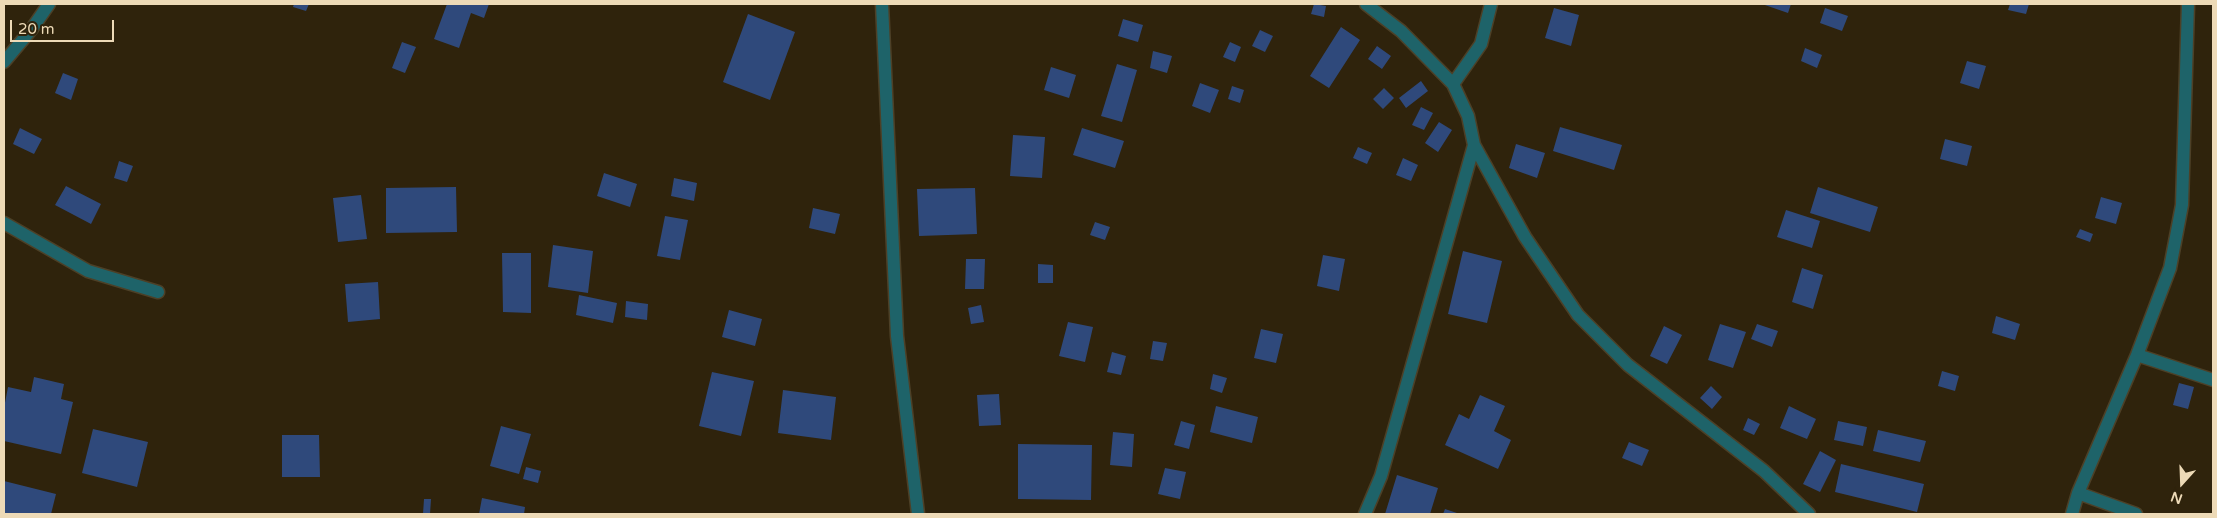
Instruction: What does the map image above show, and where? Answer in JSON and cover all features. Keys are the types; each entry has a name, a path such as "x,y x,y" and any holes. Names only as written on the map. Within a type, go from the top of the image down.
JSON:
{"street":[{"path":"4,62 31,30 49,4"},
{"path":"882,4 897,336 918,514"},
{"path":"1366,4 1401,31 1453,84 1468,116 1474,145 1525,237 1578,315 1628,365 1764,471 1809,514"},
{"path":"1453,84 1480,44 1491,4"},
{"path":"2072,514 2078,493 2137,355 2170,268 2182,205 2188,4"},
{"path":"1365,514 1382,476 1474,145"},
{"path":"4,223 88,271 158,292"},
{"path":"2137,355 2213,380"},
{"path":"2078,493 2136,514"}],"building":[{"path":"294,4 309,4 306,11 293,7"},
{"path":"447,4 489,4 484,18 471,13 459,48 434,39"},
{"path":"1314,4 1326,6 1324,17 1311,14"},
{"path":"1762,4 1791,4 1788,13"},
{"path":"2010,4 2029,4 2026,14 2008,10"},
{"path":"1554,8 1579,15 1571,46 1545,38"},
{"path":"1825,8 1848,16 1842,31 1820,23"},
{"path":"748,14 795,32 770,100 723,82"},
{"path":"1123,19 1143,25 1138,42 1118,36"},
{"path":"1341,27 1360,40 1329,88 1310,76"},
{"path":"1260,30 1273,36 1265,52 1252,46"},
{"path":"402,42 416,47 405,73 392,68"},
{"path":"1230,42 1241,47 1235,62 1223,57"},
{"path":"1377,46 1391,56 1382,69 1368,59"},
{"path":"1805,48 1822,55 1817,68 1801,61"},
{"path":"1153,51 1172,56 1167,73 1150,68"},
{"path":"1967,61 1986,66 1979,89 1960,83"},
{"path":"1117,64 1137,70 1122,122 1101,116"},
{"path":"1051,67 1076,75 1069,98 1044,90"},
{"path":"63,73 78,79 71,100 55,93"},
{"path":"1421,81 1428,91 1406,108 1399,98"},
{"path":"1200,83 1219,90 1210,113 1192,106"},
{"path":"1232,86 1244,90 1240,103 1228,99"},
{"path":"1384,88 1394,98 1383,109 1373,99"},
{"path":"1421,107 1433,113 1424,130 1412,125"},
{"path":"1439,122 1452,130 1438,152 1425,143"},
{"path":"1560,127 1622,145 1614,170 1553,151"},
{"path":"20,128 42,139 34,154 13,144"},
{"path":"1082,128 1124,141 1115,168 1073,155"},
{"path":"1013,135 1045,137 1042,178 1010,176"},
{"path":"1945,139 1972,146 1967,166 1940,159"},
{"path":"1516,144 1545,153 1537,178 1509,168"},
{"path":"1358,147 1372,153 1367,164 1353,158"},
{"path":"1403,158 1418,165 1411,181 1396,175"},
{"path":"119,161 133,166 127,182 114,178"},
{"path":"604,173 637,184 630,207 597,196"},
{"path":"674,178 697,183 694,201 671,196"},
{"path":"66,186 101,204 91,224 55,205"},
{"path":"456,187 457,232 386,233 386,188"},
{"path":"1818,187 1878,207 1870,232 1810,213"},
{"path":"975,188 977,234 919,236 917,189"},
{"path":"361,195 367,239 338,242 333,198"},
{"path":"2101,197 2122,203 2116,224 2095,218"},
{"path":"813,208 840,214 835,234 809,228"},
{"path":"1786,210 1820,221 1812,248 1777,237"},
{"path":"665,216 688,220 680,260 657,256"},
{"path":"1095,222 1110,227 1105,240 1090,235"},
{"path":"2080,229 2093,234 2090,242 2076,237"},
{"path":"553,245 593,251 588,293 548,287"},
{"path":"1463,251 1502,261 1487,323 1448,314"},
{"path":"502,253 531,253 531,313 503,312"},
{"path":"1323,255 1345,259 1339,291 1317,286"},
{"path":"966,259 985,259 984,289 965,289"},
{"path":"1038,264 1053,265 1053,283 1038,283"},
{"path":"1802,268 1823,275 1813,309 1792,302"},
{"path":"378,282 380,319 348,322 345,284"},
{"path":"579,295 617,303 613,323 576,315"},
{"path":"626,301 648,304 647,320 625,317"},
{"path":"981,305 984,322 971,324 968,308"},
{"path":"729,310 762,319 755,346 722,337"},
{"path":"1996,316 2020,324 2015,340 1992,333"},
{"path":"1068,322 1093,327 1085,362 1059,356"},
{"path":"1720,324 1746,332 1733,368 1708,360"},
{"path":"1757,324 1778,331 1772,347 1751,339"},
{"path":"1664,326 1682,335 1667,364 1650,356"},
{"path":"1261,329 1283,334 1276,363 1254,358"},
{"path":"1153,341 1167,343 1163,361 1150,359"},
{"path":"1112,352 1126,356 1121,375 1107,372"},
{"path":"1942,371 1959,376 1955,391 1938,386"},
{"path":"712,372 754,381 741,436 699,426"},
{"path":"1213,374 1227,378 1222,393 1210,389"},
{"path":"34,377 64,384 61,399 73,402 61,454 4,441 4,408 8,387 31,392"},
{"path":"2179,383 2194,387 2188,409 2173,405"},
{"path":"1711,386 1722,397 1712,409 1700,398"},
{"path":"783,390 836,397 831,440 778,433"},
{"path":"999,394 1001,425 979,426 977,395"},
{"path":"1480,395 1505,406 1494,431 1511,440 1498,469 1445,445 1459,414 1469,419"},
{"path":"1216,406 1258,417 1252,443 1210,432"},
{"path":"1789,406 1816,419 1807,439 1780,428"},
{"path":"1748,418 1760,424 1754,435 1743,430"},
{"path":"1181,421 1195,425 1189,449 1174,445"},
{"path":"1838,421 1867,427 1863,446 1834,440"},
{"path":"501,426 531,434 519,474 490,466"},
{"path":"93,429 148,442 137,487 82,473"},
{"path":"1878,430 1926,441 1920,462 1873,451"},
{"path":"1113,432 1134,434 1132,467 1110,465"},
{"path":"282,435 319,435 320,477 282,477"},
{"path":"1629,442 1649,450 1642,466 1622,458"},
{"path":"1018,444 1092,445 1091,500 1018,499"},
{"path":"1820,451 1836,460 1820,492 1803,484"},
{"path":"1841,464 1924,484 1917,512 1835,492"},
{"path":"526,467 541,471 538,483 523,479"},
{"path":"1165,468 1186,472 1180,499 1158,494"},
{"path":"1397,475 1438,488 1430,514 1385,514"},
{"path":"4,481 56,494 51,514 4,514"},
{"path":"482,498 525,507 524,514 479,514"},
{"path":"424,499 431,499 430,514 423,514"},
{"path":"1445,509 1460,514 1443,514"}]}
